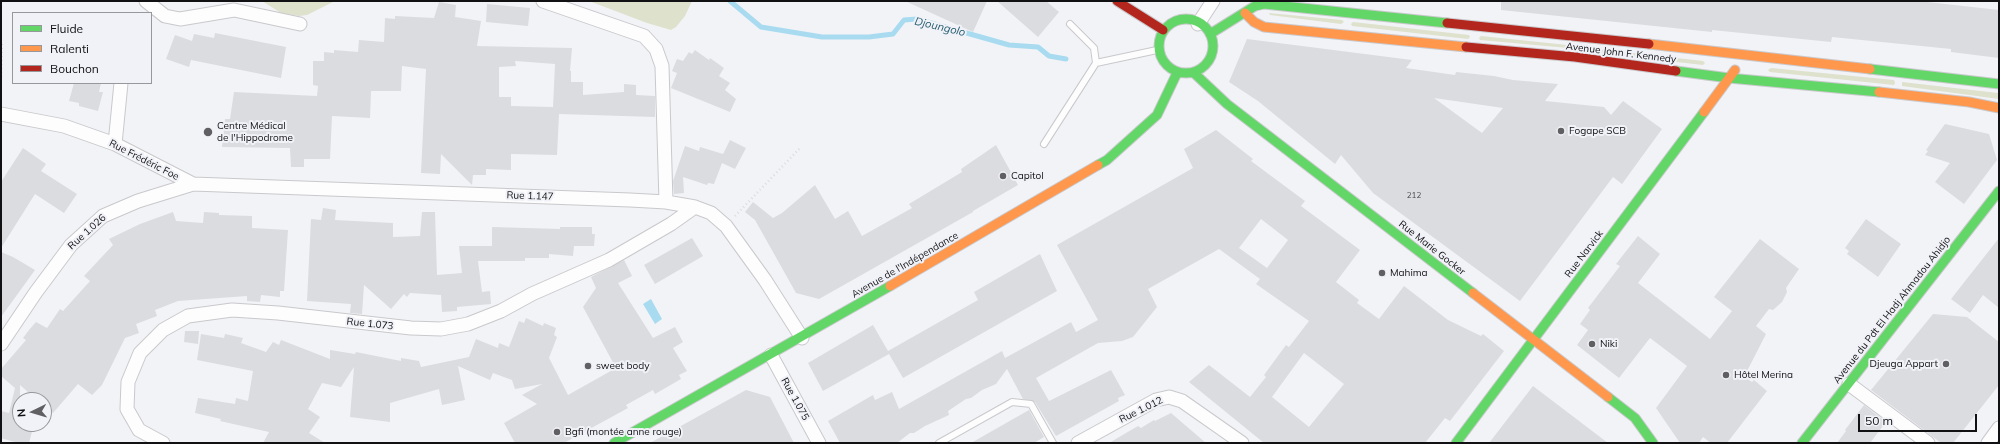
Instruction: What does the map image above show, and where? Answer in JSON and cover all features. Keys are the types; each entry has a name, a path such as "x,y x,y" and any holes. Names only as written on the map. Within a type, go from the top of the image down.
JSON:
{"main road":[{"path":"1117,1 1163,30"},
{"name":"Avenue John F. Kennedy","path":"1210,34 1263,2 1337,21 1468,36 1577,46 1746,56 1999,84"},
{"name":"Avenue John F. Kennedy","path":"1245,13 1254,22 1264,27 1337,21 1468,36 1577,46 1729,78 1900,94 1969,102 1999,108"},
{"path":"1177,19 1194,19 1198,24 1206,28 1214,45 1210,59 1206,65 1194,73 1177,73 1169,69 1163,62 1158,50 1159,40 1163,30 1177,19"},
{"name":"Rue Narvick","path":"1456,443 1746,56"},
{"name":"Avenue de l'Indépendance","path":"614,443 802,338 1107,160 1157,115 1177,73"},
{"name":"Rue Marie Gocker","path":"1194,73 1227,104 1635,418 1653,443"},
{"name":"Avenue du Pdt El Hadj Ahmadou Ahidjo","path":"1802,443 1999,191"}],"street":[{"path":"146,1 165,16 180,19 234,10 300,24"},
{"path":"543,1 644,36 656,49 662,66 666,202"},
{"path":"1198,24 1213,1"},
{"path":"115,144 121,84"},
{"name":"Rue Frédéric Foe","path":"1,114 64,126 115,144 193,184"},
{"name":"Rue 1.147","path":"193,184 666,202 695,207 711,213 726,226 765,280 802,338"},
{"name":"Rue 1.026","path":"3,336 71,245 103,216 138,201 193,184"},
{"name":"Rue 1.073","path":"163,443 139,430 127,409 128,382 140,354 163,330 188,316 232,310 278,313 411,328 441,329 468,324 501,311 532,294 609,260 671,224 695,207"},
{"name":"Rue 1.075","path":"771,355 820,443"},
{"path":"1848,384 1928,443"},
{"name":"Rue 1.012","path":"1078,443 1156,400 1169,397 1182,401 1242,443"},
{"path":"1988,443 1999,428"}],"lane":[{"path":"1044,144 1096,63 1094,48 1070,24"},
{"path":"1096,63 1158,50"},
{"path":"939,443 1012,402 1031,404 1053,443"}],"path":[{"path":"1,78 2,41"},
{"path":"726,226 801,147"}],"green space":[{"path":"262,1 335,1 307,15 299,16 281,13"},
{"path":"589,1 692,1 685,16 676,27 671,30 647,23"},
{"path":"1269,13 1342,20 1344,22 1341,24 1270,15"},
{"path":"1353,22 1469,35 1470,37 1468,39 1352,26 1351,24"},
{"path":"1481,36 1577,46 1579,49 1480,40 1479,38"},
{"path":"1589,48 1703,61 1705,63 1703,65 1589,52 1587,50"},
{"path":"1771,68 1894,80 1895,83 1894,85 1770,72 1768,70"},
{"path":"1902,82 1998,93 1999,99 1902,86"}],"water":[{"path":"651,299 662,319 655,324 643,304"}],"building":[{"path":"905,1 987,1 973,32"},
{"path":"997,1 1046,1 1059,12 1038,37"},
{"path":"1501,1 1918,1 1999,10 1999,58 1951,52 1951,49 1832,37 1831,42 1712,30 1712,32 1501,10"},
{"path":"439,2 456,5 455,17 481,21 477,46 572,48 570,71 571,82 583,82 583,95 624,92 624,84 636,85 636,95 655,96 655,117 559,114 557,155 511,154 511,170 486,169 486,175 473,175 472,185 441,154 440,174 421,173 426,69 402,66 401,91 371,91 370,118 332,116 330,159 304,159 304,167 291,167 290,148 222,147 225,119 230,119 234,92 317,96 318,86 313,85 313,61 324,61 324,52 334,53 334,50 358,52 359,40 384,42 385,18 395,19 395,16 434,18","holes":["515,61 555,64 553,107 511,106 511,97 499,97 499,67 516,66"]},
{"path":"487,4 530,8 528,26 486,22"},
{"path":"215,33 286,47 281,78 191,60 189,67 166,59 175,35 192,41 194,34 214,38"},
{"path":"1247,39 1412,60 1406,68 1455,75 1456,72 1494,76 1513,80 1558,84 1545,101 1604,107 1611,115 1623,101 1662,129 1622,184 1613,177 1520,301 1373,193 1341,155 1335,164 1258,101 1229,82","holes":["1434,98 1503,108 1482,133"]},
{"path":"695,50 724,68 719,76 730,83 725,90 736,99 730,112 671,88 677,73 672,71 677,59 683,61 689,52 692,54"},
{"path":"74,84 101,84 99,92 103,92 98,111 79,106 79,103 69,101"},
{"path":"1945,124 1989,134 1997,160 1964,204 1935,182 1950,163 1925,155 1928,151 1926,150"},
{"path":"1216,130 1253,159 1251,161 1305,201 1301,206 1360,250 1336,282 1359,300 1357,303 1379,319 1404,286 1448,320 1481,336 1483,334 1504,351 1450,421 1445,418 1425,443 1264,443 1189,382 1209,365 1250,397 1266,377 1264,375 1286,345 1289,347 1309,321 1256,284 1260,279 1219,249 1148,289 1157,307 1133,337 1122,341 1098,343 1036,378 1049,401 1111,370 1125,395 1118,398 1119,401 1056,436 1035,402 1023,399 1007,369 996,384 982,390 971,398 966,399 948,411 949,415 914,433 910,433 897,443 840,443 828,421 873,395 875,400 892,392 899,409 1002,351 1005,358 1071,322 1076,332 1098,320 1057,245 1193,168 1184,149","holes":["1261,219 1288,240 1267,268 1239,248","1304,353 1344,384 1309,427 1272,397"]},
{"path":"730,140 746,148 735,169 722,163 714,184 708,183 707,185 683,177 684,193 674,194 673,181 685,146 699,151 700,147 723,154"},
{"path":"996,145 1018,185 819,299 796,293 755,220 745,212 753,202 773,218 782,213 815,185 835,219 848,211 862,236 912,208 909,204 962,172 961,169"},
{"path":"23,148 46,164 41,171 77,194 64,213 35,194 1,248 1,182"},
{"path":"323,208 336,210 335,220 393,223 393,237 420,236 422,212 435,212 437,275 462,273 459,246 492,246 492,227 560,229 560,227 592,227 592,234 595,234 594,246 574,246 573,256 549,254 549,258 525,258 525,261 478,261 482,292 490,291 491,304 457,307 457,311 442,312 441,295 410,293 407,297 404,294 391,309 364,285 362,314 350,313 351,304 307,301 311,219 321,220"},
{"path":"173,212 176,221 203,223 204,212 219,213 219,215 252,216 252,228 288,230 284,291 280,291 280,297 261,295 260,302 247,301 247,296 178,301 155,310 157,316 136,324 139,333 125,338 102,385 92,395 78,384 53,413 52,392 28,392 20,385 20,392 14,392 15,388 1,376 1,369 26,340 23,338 36,322 47,328 60,309 63,311 90,281 84,276 113,245 109,239 140,224"},
{"path":"1866,219 1901,244 1878,277 1847,254 1849,251 1845,248"},
{"path":"1638,236 1660,254 1638,283 1710,339 1732,311 1714,297 1760,239 1799,269 1786,288 1787,292 1782,302 1773,310 1769,309 1756,326 1766,334 1744,377 1752,382 1754,380 1767,391 1727,443 1711,443 1703,437 1699,443 1680,443 1656,408 1687,366 1650,338 1619,378 1577,345 1588,330 1580,324 1590,310 1588,308 1620,266 1616,264"},
{"path":"692,238 703,256 655,284 644,265"},
{"path":"1999,238 1999,308 1983,295 1970,313 1951,299"},
{"path":"1,252 35,270 1,317"},
{"path":"1040,254 1057,291 903,378 889,354 823,391 808,363 873,325 888,351 978,300 974,292"},
{"path":"624,260 632,276 618,283 653,338 675,327 683,342 673,348 687,371 679,375 681,379 655,394 653,390 626,405 628,408 564,443 515,443 504,423 537,404 522,395 542,384 515,389 512,380 493,373 490,380 458,366 465,400 442,405 439,389 390,403 390,422 350,417 354,367 341,387 322,383 308,409 320,417 309,433 325,443 263,443 269,432 220,421 221,419 195,413 198,398 235,404 236,398 248,401 253,371 197,360 201,334 224,338 225,334 243,338 241,343 266,352 273,342 279,345 281,340 330,359 330,350 355,354 356,352 401,361 401,358 419,361 421,367 469,357 476,339 498,348 499,343 509,347 519,321 524,323 526,318 543,326 544,323 556,328 554,335 557,337 549,358 568,395 616,368 583,307 596,288 591,277"},
{"name":"Djeuga Appart","path":"1933,314 1967,317 1999,342 1999,385 1953,443 1941,443 1871,390"},
{"path":"185,331 199,331 198,344 184,342"},
{"path":"1533,386 1608,443 1489,443"},
{"path":"746,390 770,397 794,443 650,443"},
{"path":"12,400 12,432 32,432 29,443 18,443 1,438 1,411 9,413"},
{"path":"1864,405 1886,422 1870,443 1837,443 1846,431 1845,430"},
{"path":"1028,408 1044,437 1034,443 971,443 1029,410"},
{"path":"1171,413 1206,443 1109,443 1138,426 1141,428 1154,420 1155,421"}],"waterway":[{"name":"Djoungolo","path":"730,1 761,27 822,37 869,37 893,34 904,20 917,19 1009,45 1038,47 1049,56 1066,59"}],"traffic: fast":[{"path":"1210,34 1255,6 1264,4 1447,23"},
{"path":"1181,19 1191,19 1201,23 1209,31 1213,41 1213,46 1213,51 1209,61 1201,69 1191,73 1181,73 1171,69 1163,61 1159,51 1159,41 1163,31 1171,23 1181,19"},
{"path":"1870,69 1999,84"},
{"path":"1676,71 1729,78 1879,92"},
{"path":"1098,165 1107,160 1157,115 1177,73"},
{"path":"1194,73 1227,104 1473,293"},
{"path":"1456,443 1704,112"},
{"path":"1802,443 1999,191"},
{"path":"614,443 890,286"},
{"path":"1608,397 1635,418 1653,443"}],"traffic: slow":[{"path":"1245,13 1254,22 1264,27 1466,47"},
{"path":"1649,44 1870,69"},
{"path":"1704,112 1735,70"},
{"path":"1879,92 1969,102 1999,108"},
{"path":"890,286 1098,165"},
{"path":"1473,293 1608,397"}],"traffic: jam":[{"path":"1117,1 1163,30"},
{"path":"1447,23 1649,44"},
{"path":"1466,47 1575,57 1676,71"}],"place":[{"name":"Fogape SCB","path":"1561,131"},
{"name":"Centre Médical de l'Hippodrome","path":"208,132"},
{"name":"Capitol","path":"1003,176"},
{"name":"Mahima","path":"1382,273"},
{"name":"Niki","path":"1592,344"},
{"name":"Djeuga Appart","path":"1946,364"},
{"name":"sweet body","path":"588,366"},
{"name":"Hôtel Merina","path":"1726,375"},
{"name":"Bgfi (montée anne rouge)","path":"557,432"}]}
